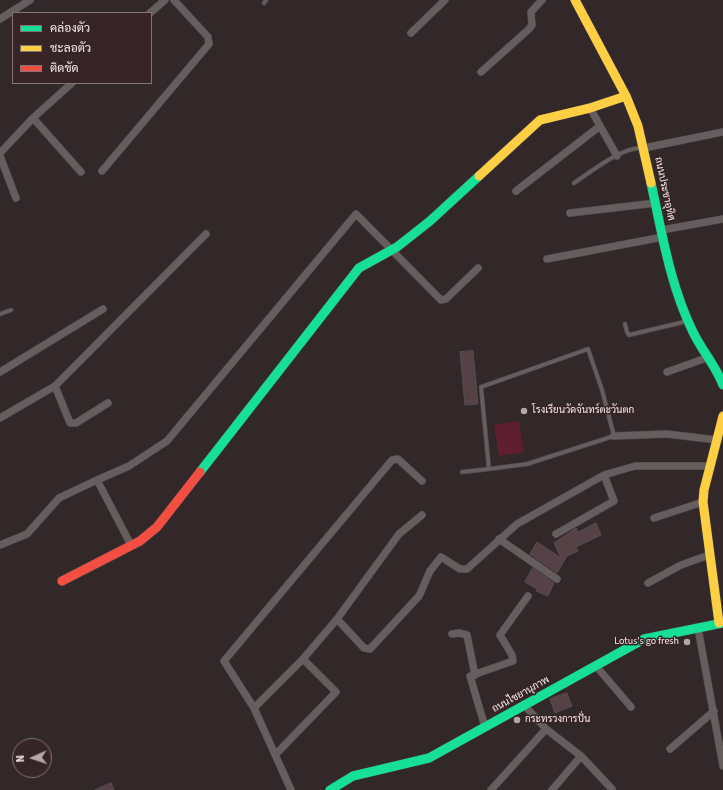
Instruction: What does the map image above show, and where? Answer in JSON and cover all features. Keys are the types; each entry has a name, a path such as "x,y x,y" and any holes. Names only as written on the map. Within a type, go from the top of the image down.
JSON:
{"street":[{"path":"0,19 30,0"},
{"path":"151,12 165,0"},
{"path":"102,171 209,44 208,38 174,0"},
{"path":"411,33 445,0"},
{"path":"481,72 529,29 532,25 531,12 542,0"},
{"name":"ถนนประชาอุทิศ","path":"575,0 626,96 638,126 672,281 693,333 719,374 723,385"},
{"path":"16,198 0,154 33,118 71,84"},
{"path":"62,581 131,545 156,527 359,268 392,251 430,221 540,120 590,108 626,96"},
{"path":"590,108 617,156"},
{"path":"33,118 81,172"},
{"path":"516,191 600,126"},
{"path":"644,148 723,132"},
{"path":"570,213 656,203"},
{"path":"0,545 27,534 59,498 129,466 167,441 356,214 441,300 446,300 478,268"},
{"path":"547,259 723,219"},
{"path":"0,418 55,386 206,234"},
{"path":"0,372 103,309"},
{"path":"667,372 709,358"},
{"path":"55,386 70,423 76,423 108,403"},
{"path":"721,623 709,555 703,502 704,490 710,466 718,445 723,416"},
{"path":"614,436 667,434 718,445"},
{"path":"291,790 254,708 224,661 392,460 398,459 422,481"},
{"path":"337,619 364,648 370,649 419,596 430,571 441,557 460,569 467,569 517,524 604,475 635,466 710,466"},
{"path":"556,534 614,502 604,475"},
{"path":"97,480 131,545"},
{"path":"654,518 703,502"},
{"path":"254,708 303,659 337,619 399,534 422,515"},
{"path":"499,539 558,579"},
{"path":"648,583 681,565 709,555"},
{"path":"485,727 470,676 513,661 512,655 500,635 528,596"},
{"name":"ถนนไชยานุภาพ","path":"330,790 353,776 429,758 644,639 721,623"},
{"path":"698,628 723,766"},
{"path":"452,634 459,633 467,635 475,675"},
{"path":"276,754 336,692 303,659"},
{"path":"596,666 631,707"},
{"path":"525,706 546,728 581,756 612,789 611,790"},
{"path":"670,749 714,711"},
{"path":"491,790 546,728"},
{"path":"552,790 581,756"}],"lane":[{"path":"574,183 617,156 630,150 644,148"},
{"path":"0,314 11,310"},
{"path":"625,324 629,335 688,321"},
{"path":"462,472 489,469 527,464 614,436 602,390 588,349 481,387 489,469"}],"shaded area":[{"path":"519,421 524,452 499,456 494,425"}],"building":[{"path":"473,351 478,404 465,405 460,352"},
{"path":"596,523 601,535 576,547 578,551 567,556 557,573 530,554 537,542 561,558 554,543 576,528 578,532"},
{"path":"533,568 554,583 548,596 536,591 537,589 525,582"},
{"path":"567,693 572,706 555,713 550,699"},
{"path":"111,783 114,790 95,790"}],"traffic: fast":[{"path":"200,472 359,268 397,247 430,221 479,176"},
{"path":"651,183 663,240 678,296 700,346 717,371 723,385"},
{"path":"330,790 353,776 429,758 644,639 723,623"}],"traffic: slow":[{"path":"575,0 626,96 638,126 651,183"},
{"path":"479,176 540,120 590,108 626,96"},
{"path":"719,623 703,502 704,490 723,416"}],"traffic: jam":[{"path":"62,581 140,541 157,527 200,472"}],"place":[{"name":"โรงเรียนวัดจันทร์ตะวันตก","path":"524,411"},
{"name":"Lotus's go fresh","path":"687,642"},
{"name":"กระทรวงการปั่น","path":"517,720"}]}
